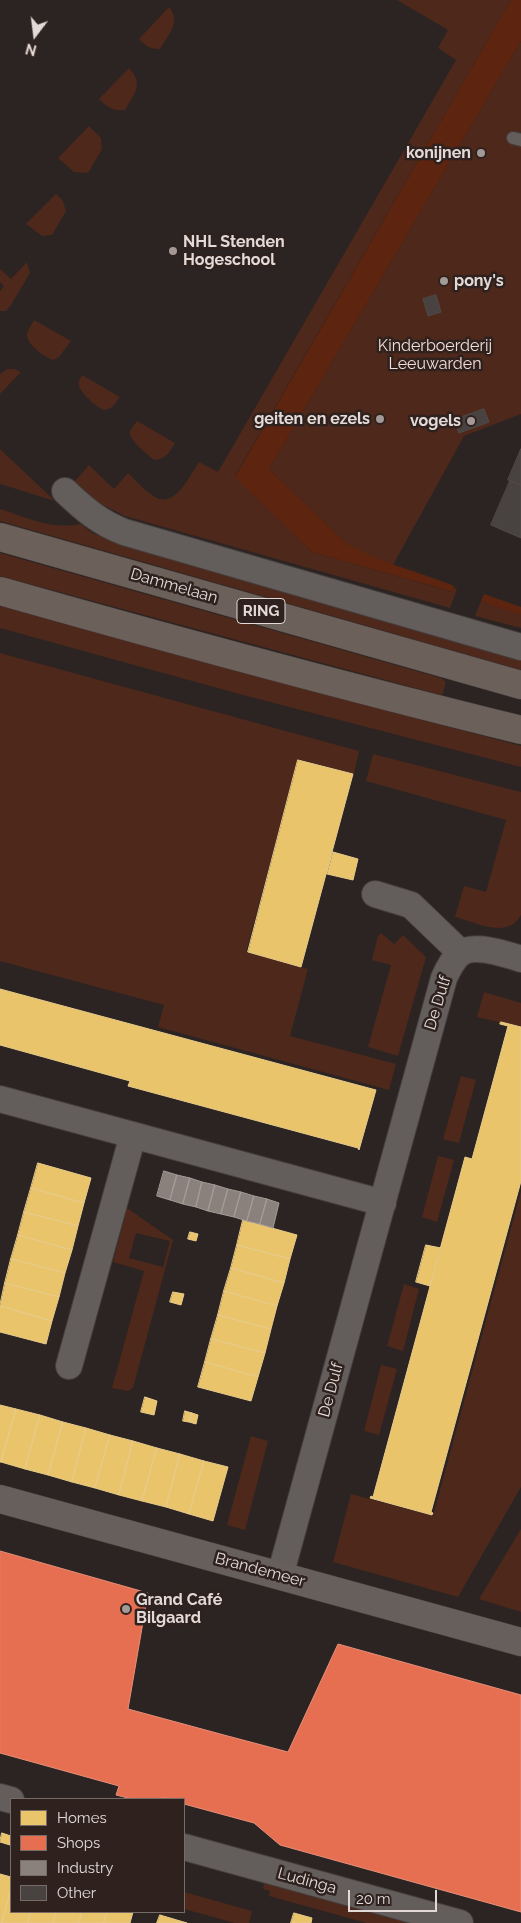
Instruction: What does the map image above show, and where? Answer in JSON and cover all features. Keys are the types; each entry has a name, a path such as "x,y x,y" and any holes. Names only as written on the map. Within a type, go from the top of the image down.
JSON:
{"main road":[{"name":"Dammelaan","path":"0,537 521,685"},
{"path":"0,591 521,730"}],"street":[{"path":"65,491 86,512 104,524 124,532 521,647"},
{"path":"374,894 411,905 461,953 477,949 521,959"},
{"name":"De Dulf","path":"280,1576 444,978 451,964 461,953"},
{"path":"0,1099 383,1203"},
{"path":"69,1366 133,1135"},
{"name":"Brandemeer","path":"0,1499 521,1642"},
{"name":"Ludinga","path":"185,1847 460,1923"}],"green space":[{"path":"397,0 511,0 235,476 312,552 452,592 454,588 457,589 450,608 125,516 97,502 75,481 89,465 114,489 128,473 148,492 162,499 175,495 181,489 199,462 218,472 456,60 438,48 448,30"},
{"path":"169,7 174,18 170,34 160,49 148,47 139,39"},
{"name":"Kinderboerderij Leeuwarden","path":"521,41 521,414 464,436 393,565 360,552 346,543 269,469"},
{"path":"129,68 136,79 135,93 125,110 110,108 99,99"},
{"path":"89,126 101,138 102,149 88,173 74,172 58,158"},
{"path":"56,194 63,201 66,211 52,235 42,236 26,224"},
{"path":"27,262 30,273 11,305 6,311 0,311 0,291 4,286 0,282 0,269 11,279"},
{"path":"34,320 71,341 59,357 53,360 41,353 30,343 27,333"},
{"path":"7,369 21,372 0,394 0,374"},
{"path":"82,375 120,397 110,408 102,409 80,389 79,380"},
{"path":"137,421 175,443 167,455 154,460 135,443 130,432"},
{"path":"0,449 55,501 0,484"},
{"path":"0,509 49,524 81,524 92,533 140,550 521,658 521,670 0,521"},
{"path":"0,553 441,678 446,682 443,693 441,695 0,576"},
{"path":"481,601 521,615 521,628 475,616"},
{"path":"0,606 521,746 521,767 243,695 0,628"},
{"path":"0,653 359,751 354,774 298,759 246,952 308,969 290,1036 396,1064 389,1090 158,1027 164,1005 0,961"},
{"path":"373,754 521,792 521,915 515,922 508,927 500,928 481,925 455,917 464,886 486,892 506,820 366,781"},
{"path":"381,933 394,944 403,935 426,957 398,1056 368,1047 391,965 372,960 378,936"},
{"path":"484,992 521,1003 521,1027 477,1017"},
{"path":"461,1076 476,1080 459,1143 443,1139"},
{"path":"438,1156 454,1160 437,1222 422,1217"},
{"path":"521,1191 521,1487 458,1597 333,1562 351,1494 433,1516"},
{"path":"127,1208 173,1240 133,1388 128,1391 112,1388 144,1271 113,1262","holes":["136,1233 170,1241 163,1267 129,1258"]},
{"path":"404,1284 419,1289 403,1351 387,1346"},
{"path":"381,1365 397,1369 379,1435 364,1431"},
{"path":"251,1436 268,1441 245,1530 227,1525"},
{"path":"521,1529 521,1612 479,1599"},
{"path":"264,1883 410,1923 367,1923 269,1896 270,1891 263,1889"},
{"path":"185,1892 252,1911 249,1923 235,1923 185,1909"}],"shaded area":[{"path":"511,0 521,0 521,41 269,469 346,543 372,556 454,586 453,592 312,552 235,477"},
{"path":"484,594 521,607 521,615 481,601"}],"building: Homes":[{"path":"298,760 353,774 301,967 248,952"},
{"path":"333,852 358,859 353,880 327,874"},
{"path":"0,989 376,1090 359,1150 358,1148 128,1086 130,1081 0,1045"},
{"path":"501,1022 521,1027 521,1181 431,1512 433,1513 432,1515 370,1498 371,1496 373,1497 465,1157 472,1159 508,1026 500,1024"},
{"path":"38,1163 91,1178 84,1203 31,1188"},
{"path":"31,1188 84,1203 78,1226 24,1212"},
{"path":"24,1212 78,1226 72,1250 18,1235"},
{"path":"243,1220 297,1235 290,1259 237,1245"},
{"path":"190,1232 198,1234 196,1241 188,1239"},
{"path":"18,1235 72,1250 65,1273 11,1259"},
{"path":"237,1245 290,1259 284,1283 231,1268"},
{"path":"426,1245 441,1248 430,1286 416,1282"},
{"path":"11,1259 65,1273 59,1297 5,1283"},
{"path":"231,1268 284,1283 277,1306 224,1291"},
{"path":"5,1283 59,1297 52,1321 0,1306"},
{"path":"224,1291 277,1306 271,1329 218,1315"},
{"path":"173,1292 184,1294 181,1305 170,1302"},
{"path":"0,1306 52,1321 46,1344 0,1332"},
{"path":"218,1315 271,1329 265,1353 211,1339"},
{"path":"211,1339 265,1353 258,1377 205,1362"},
{"path":"205,1362 258,1377 251,1401 198,1387"},
{"path":"145,1397 157,1401 154,1415 141,1412"},
{"path":"0,1405 16,1409 1,1462 0,1462"},
{"path":"16,1409 40,1415 25,1469 1,1462"},
{"path":"185,1411 192,1413 189,1422 183,1421"},
{"path":"192,1413 198,1415 196,1424 189,1422"},
{"path":"40,1415 63,1422 48,1475 25,1469"},
{"path":"63,1422 86,1428 72,1482 48,1475"},
{"path":"86,1428 110,1435 95,1488 72,1482"},
{"path":"110,1435 133,1441 119,1495 95,1488"},
{"path":"133,1441 157,1448 142,1501 119,1495"},
{"path":"157,1448 180,1454 166,1507 142,1501"},
{"path":"180,1454 204,1461 189,1514 166,1507"},
{"path":"204,1461 228,1467 213,1521 189,1514"},
{"path":"2,1833 10,1836 10,1845 0,1842"},
{"path":"0,1874 10,1877 10,1892 2,1923 0,1923"},
{"path":"10,1892 10,1913 31,1913 28,1923 2,1923"},
{"path":"31,1913 56,1913 53,1923 28,1923"},
{"path":"56,1913 82,1913 79,1923 53,1923"},
{"path":"82,1913 107,1913 104,1923 79,1923"},
{"path":"107,1913 133,1913 130,1923 104,1923"},
{"path":"294,1913 312,1918 311,1923 291,1923"},
{"path":"160,1915 187,1923 157,1923"}],"building: Shops":[{"path":"0,1551 148,1593 128,1709 288,1752 338,1644 521,1695 521,1912 280,1845 254,1823 185,1804 185,1798 128,1798 116,1795 119,1786 0,1753"}],"building: Industry":[{"path":"164,1171 177,1175 170,1200 157,1196"},
{"path":"177,1175 190,1178 183,1204 170,1200"},
{"path":"190,1178 202,1182 196,1207 183,1204"},
{"path":"202,1182 215,1185 208,1211 196,1207"},
{"path":"215,1185 228,1189 221,1214 208,1211"},
{"path":"228,1189 241,1192 234,1217 221,1214"},
{"path":"241,1192 254,1196 247,1221 234,1217"},
{"path":"254,1196 267,1199 260,1224 247,1221"},
{"path":"267,1199 279,1203 273,1228 260,1224"}],"building: Other":[{"path":"436,295 441,312 428,316 423,299"},
{"path":"484,409 489,422 459,433 454,420"},
{"path":"521,449 521,485 508,480"},
{"path":"510,481 521,485 521,538 491,525"}],"place":[{"name":"konijnen","path":"481,153"},
{"name":"NHL Stenden Hogeschool","path":"173,251"},
{"name":"pony's","path":"444,281"},
{"name":"geiten en ezels","path":"380,419"},
{"name":"vogels","path":"471,421"},
{"name":"Grand Café Bilgaard","path":"126,1609"}]}
